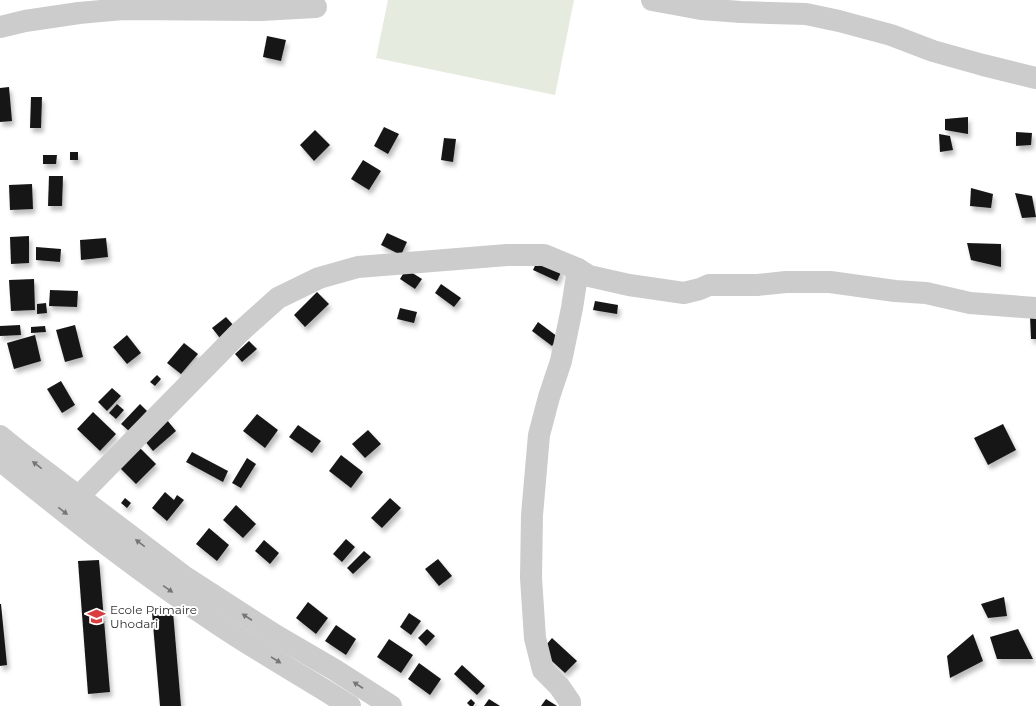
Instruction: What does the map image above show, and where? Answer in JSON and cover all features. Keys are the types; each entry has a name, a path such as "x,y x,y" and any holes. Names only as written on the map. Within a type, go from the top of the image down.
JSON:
{"street":[{"path":"652,0 708,9 741,12 806,14 891,35 933,51 1036,78"},
{"path":"0,27 25,21 79,13 123,9 261,10 316,7"},
{"path":"79,496 240,332 278,298 319,278 358,267 507,255 544,255 578,269 590,276 629,285 684,293 709,285 830,282 895,291 926,293 970,302 1036,308"},
{"path":"570,706 570,702 559,686 543,670 534,638 531,578 532,515 539,435 549,397 561,361 578,269"},
{"path":"0,436 185,577 275,635 335,670 391,706"},
{"path":"0,460 71,517 150,577 225,629 350,706"}],"shaded area":[{"path":"388,0 574,0 555,95 376,58"}],"building":[{"path":"267,36 286,40 281,61 263,57"},
{"path":"9,87 12,121 0,122 0,88"},
{"path":"31,97 42,97 41,128 30,128"},
{"path":"968,117 968,134 945,130 945,119"},
{"path":"384,127 399,134 388,154 374,146"},
{"path":"315,130 330,145 314,161 300,145"},
{"path":"1016,132 1032,133 1031,145 1016,146"},
{"path":"939,134 950,136 953,150 940,152"},
{"path":"444,138 456,139 453,162 441,160"},
{"path":"70,152 78,152 78,160 70,160"},
{"path":"43,155 57,155 56,164 43,164"},
{"path":"363,160 381,171 369,190 351,179"},
{"path":"49,176 63,176 62,206 48,206"},
{"path":"32,184 33,209 10,210 9,185"},
{"path":"971,188 993,194 991,208 970,206"},
{"path":"1015,193 1032,196 1036,217 1022,218"},
{"path":"387,233 407,242 401,255 381,245"},
{"path":"29,236 29,263 11,264 10,237"},
{"path":"106,238 108,257 81,260 80,240"},
{"path":"967,243 1001,244 1001,267 971,260"},
{"path":"36,247 61,249 60,262 36,260"},
{"path":"538,259 562,270 557,281 533,270"},
{"path":"406,269 422,279 415,289 400,279"},
{"path":"34,279 35,310 11,311 9,280"},
{"path":"441,284 461,298 454,307 435,293"},
{"path":"50,290 78,291 77,307 49,306"},
{"path":"317,292 329,304 305,327 294,315"},
{"path":"595,301 618,305 617,314 593,310"},
{"path":"46,303 47,313 37,314 37,304"},
{"path":"400,308 417,312 414,323 397,319"},
{"path":"1030,316 1036,316 1036,339 1031,339"},
{"path":"226,317 234,326 220,338 212,328"},
{"path":"538,322 558,337 552,346 532,331"},
{"path":"20,325 21,335 0,336 0,326"},
{"path":"75,325 83,357 65,362 56,330"},
{"path":"45,326 46,332 31,333 31,327"},
{"path":"35,335 41,361 14,369 7,343"},
{"path":"127,335 141,353 127,364 113,347"},
{"path":"249,341 257,349 242,362 235,354"},
{"path":"184,343 198,354 181,374 167,363"},
{"path":"157,375 161,379 155,386 150,382"},
{"path":"61,381 75,405 62,413 47,389"},
{"path":"112,388 121,396 107,411 98,402"},
{"path":"117,404 124,410 116,419 109,413"},
{"path":"140,404 147,411 129,431 121,424"},
{"path":"93,412 116,434 100,451 77,429"},
{"path":"257,414 278,430 265,448 243,431"},
{"path":"167,420 176,431 153,451 144,440"},
{"path":"1003,424 1016,450 988,465 974,438"},
{"path":"298,425 321,441 312,453 289,437"},
{"path":"368,430 381,444 365,458 352,444"},
{"path":"137,445 156,464 136,484 117,465"},
{"path":"192,452 228,471 223,482 186,462"},
{"path":"341,455 363,472 351,488 329,471"},
{"path":"247,458 256,464 241,488 232,483"},
{"path":"165,492 174,500 177,495 184,500 167,521 152,508"},
{"path":"125,498 131,503 127,508 121,503"},
{"path":"390,498 401,508 382,528 371,518"},
{"path":"236,505 256,524 243,538 223,520"},
{"path":"209,528 229,545 217,561 196,544"},
{"path":"346,539 355,547 342,562 333,554"},
{"path":"264,540 279,553 270,564 255,551"},
{"path":"364,551 371,557 353,574 347,568"},
{"path":"438,559 452,576 439,586 425,569"},
{"path":"99,560 110,692 88,694 78,561"},
{"path":"1004,597 1007,616 988,618 981,604"},
{"path":"308,602 328,618 316,634 296,618"},
{"path":"0,604 7,665 0,666"},
{"path":"173,612 181,706 160,706 152,613"},
{"path":"409,613 421,621 411,635 400,627"},
{"path":"336,625 356,639 346,655 325,641"},
{"path":"427,629 435,636 426,646 418,638"},
{"path":"1018,629 1033,659 997,659 990,637"},
{"path":"973,634 983,661 950,678 947,656"},
{"path":"552,638 577,661 565,673 541,651"},
{"path":"389,639 413,655 401,673 377,657"},
{"path":"419,663 441,679 430,695 408,679"},
{"path":"462,665 485,686 477,695 454,674"},
{"path":"471,699 475,703 473,706 470,706 467,703"},
{"path":"489,699 500,706 484,706"},
{"path":"546,699 557,706 541,706"}],"place":[{"name":"Ecole Primaire Uhodari","path":"97,617"}]}
